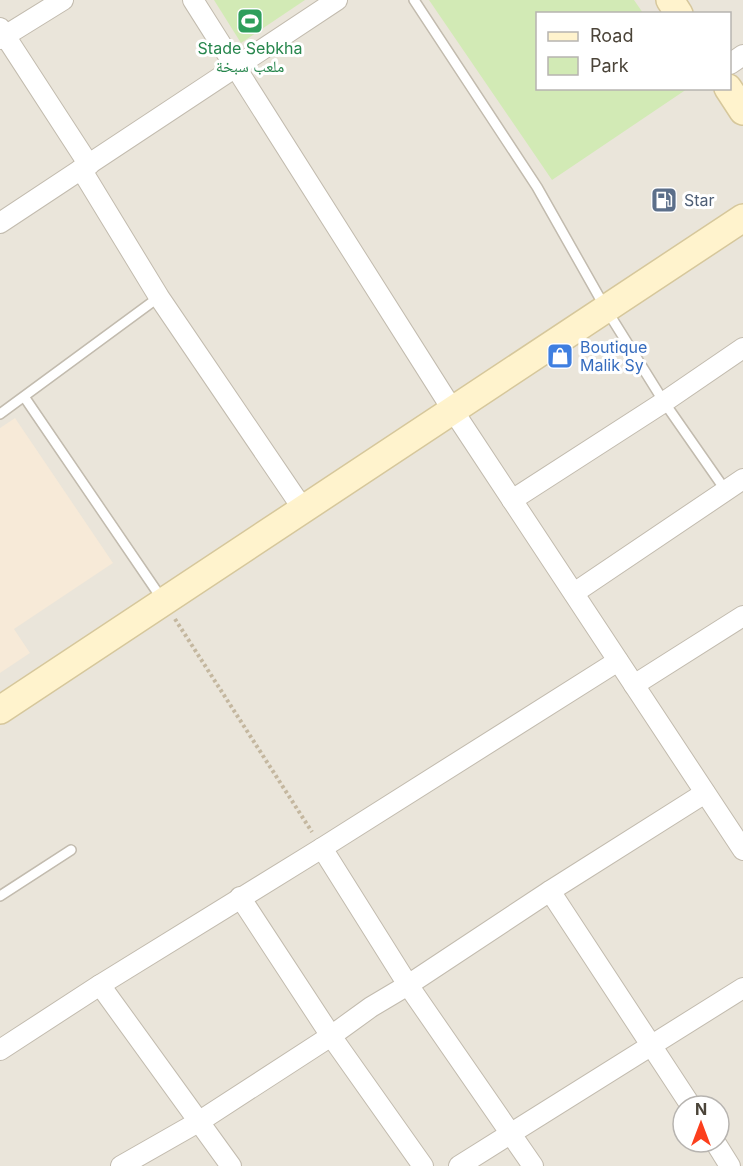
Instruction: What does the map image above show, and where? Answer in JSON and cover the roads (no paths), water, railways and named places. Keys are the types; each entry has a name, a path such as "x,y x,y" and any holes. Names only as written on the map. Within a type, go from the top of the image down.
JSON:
{"street":[{"path":"63,0 2,35 85,167 159,297 303,509"},
{"path":"193,0 452,409 743,849"},
{"path":"0,223 337,0"},
{"path":"729,90 743,111"},
{"path":"0,710 743,218"},
{"path":"512,500 743,348"},
{"path":"574,593 743,479"},
{"path":"634,686 743,616"},
{"path":"0,1050 618,661"},
{"path":"122,1166 200,1120 550,891 705,793"},
{"path":"322,848 408,985 533,1166"},
{"path":"550,891 683,1094"},
{"path":"240,897 331,1036 423,1166"},
{"path":"100,985 200,1120 231,1166"},
{"path":"459,1166 743,988"}],"lane":[{"path":"414,0 537,187 606,309 664,402 726,491"},
{"path":"0,414 25,398 159,297"},
{"path":"25,398 163,601"},
{"path":"0,896 71,850"}],"place":[{"name":"Stade Sebkha ملعب سبخة","path":"250,21"},
{"name":"Star","path":"664,200"},
{"name":"Boutique Malik Sy","path":"560,356"}]}
